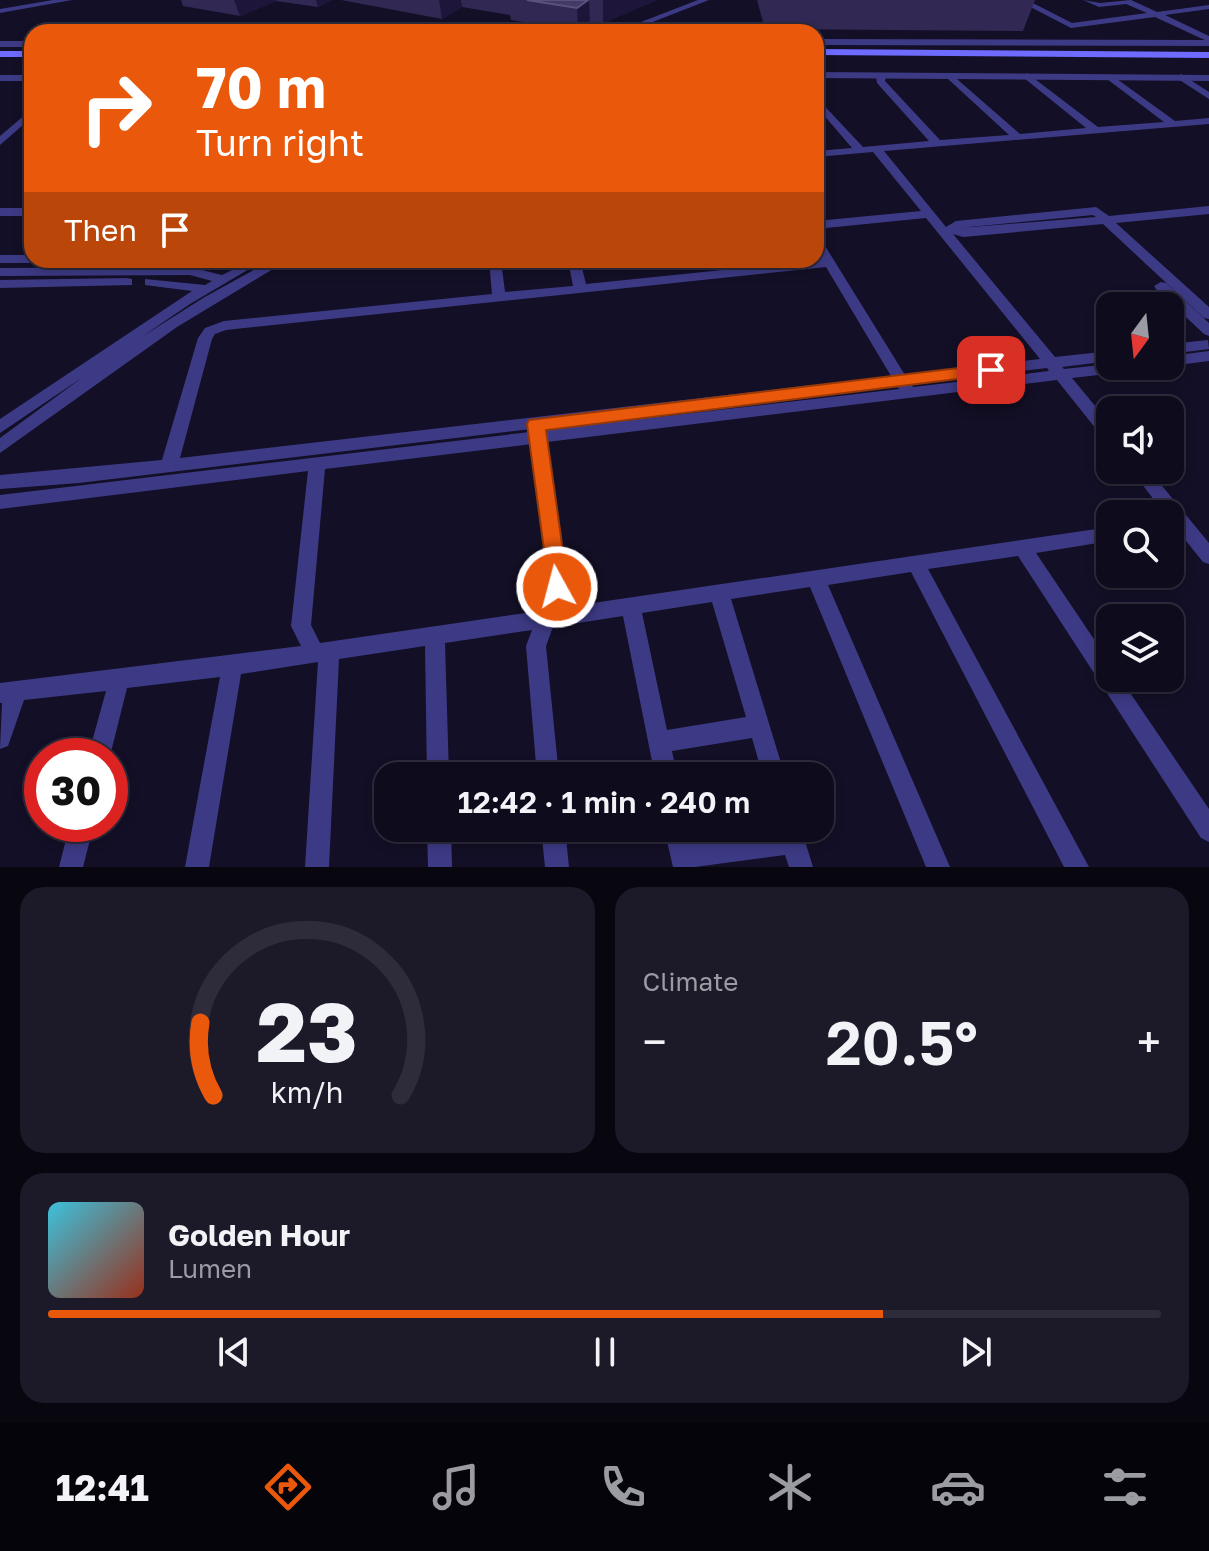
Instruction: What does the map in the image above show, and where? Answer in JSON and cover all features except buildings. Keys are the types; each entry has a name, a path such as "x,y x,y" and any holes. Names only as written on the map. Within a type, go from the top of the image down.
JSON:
{"main road":[{"path":"824,52 1209,55"},
{"path":"0,54 24,54"},
{"path":"824,62 1209,64"},
{"path":"0,64 24,64"}],"street":[{"path":"0,10 51,0"},
{"path":"0,10 68,0"},
{"path":"640,24 705,0"},
{"path":"1021,0 1071,26 1209,7"},
{"path":"1087,0 1099,5 1127,1 1209,41"},
{"path":"1167,0 1209,18"},
{"path":"824,42 1209,41"},
{"path":"0,44 24,44"},
{"path":"824,75 1209,78"},
{"path":"881,76 880,81 937,144"},
{"path":"950,76 1018,137"},
{"path":"1027,76 1096,131"},
{"path":"1110,77 1173,124"},
{"path":"1181,77 1209,96"},
{"path":"0,79 24,78"},
{"path":"824,109 860,150"},
{"path":"0,142 24,120"},
{"path":"824,153 1209,121"},
{"path":"876,149 929,214 946,230 1096,418"},
{"path":"946,230 963,233 1209,201"},
{"path":"0,212 24,210"},
{"path":"1095,216 1209,210"},
{"path":"824,224 929,214"},
{"path":"1095,216 1209,315"},
{"path":"1095,216 1209,331"},
{"path":"824,255 905,387"},
{"path":"0,259 24,259"},
{"path":"824,263 829,263"},
{"path":"0,427 248,268"},
{"path":"0,272 190,271 228,282 262,268"},
{"path":"496,268 499,295"},
{"path":"576,268 580,287"},
{"path":"689,268 692,276"},
{"path":"169,466 205,338 210,331 224,326 776,268"},
{"path":"0,284 166,282 212,292"},
{"path":"0,447 212,292"},
{"path":"1184,348 1209,345"},
{"path":"1184,359 1209,356"},
{"path":"1056,369 1096,359"},
{"path":"0,482 538,432 1056,369 1096,367"},
{"path":"0,502 317,466 538,432"},
{"path":"538,432 557,587 536,646 547,762"},
{"path":"317,466 301,626 322,652 317,867"},
{"path":"1184,532 1209,556"},
{"path":"0,738 9,692 232,666 1096,536"},
{"path":"1022,547 1209,830"},
{"path":"916,564 1077,867"},
{"path":"816,578 938,867"},
{"path":"719,593 770,762"},
{"path":"631,606 663,762"},
{"path":"435,635 438,762"},
{"path":"197,867 232,666"},
{"path":"104,738 119,679"},
{"path":"659,742 759,726"},
{"path":"71,867 77,842"},
{"path":"439,842 440,867"},
{"path":"554,842 557,867"},
{"path":"679,842 683,862 764,842"},
{"path":"794,842 801,867"}],"route":[{"path":"557,587 536,424 991,370"}]}
